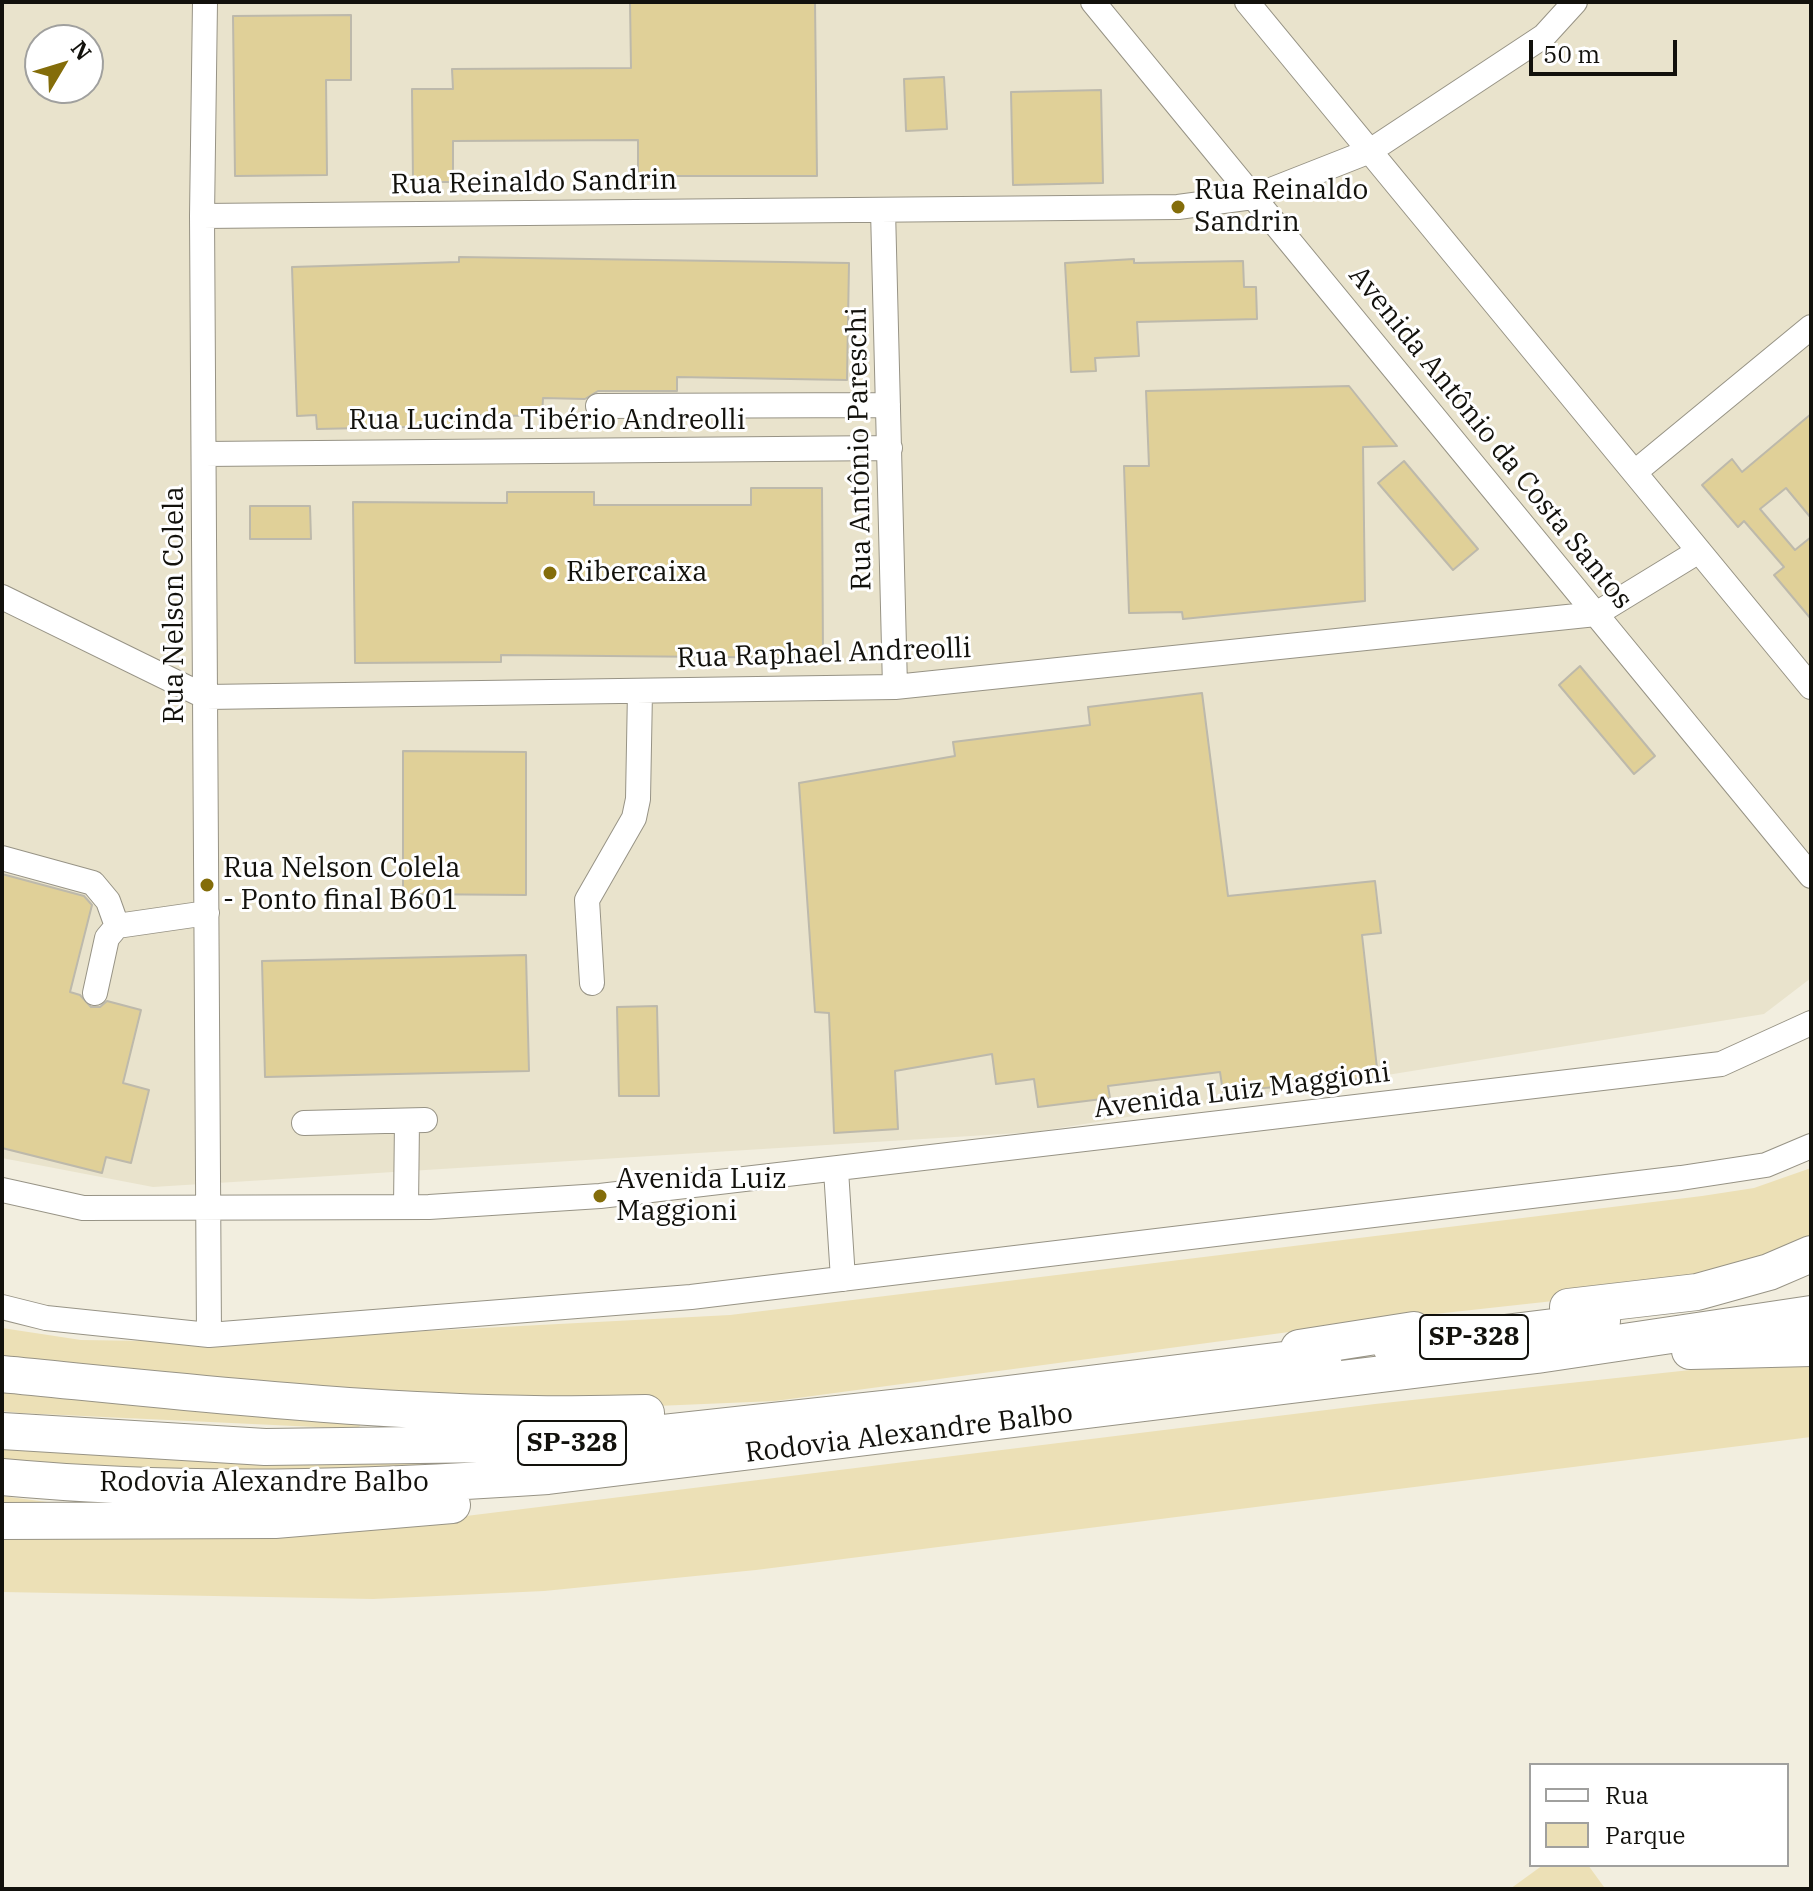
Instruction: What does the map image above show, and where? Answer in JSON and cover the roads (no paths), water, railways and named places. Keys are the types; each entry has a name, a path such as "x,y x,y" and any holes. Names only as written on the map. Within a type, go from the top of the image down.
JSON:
{"highway":[{"path":"1138,1377 1318,1345 1697,1292 1769,1272 1811,1254"},
{"name":"Rodovia Alexandre Balbo","path":"2,1431 265,1447 468,1447 587,1441 920,1405 1653,1315 1811,1302"},
{"name":"Rodovia Alexandre Balbo","path":"2,1477 240,1488 417,1485 548,1476 824,1445 1537,1355 1811,1314"},
{"path":"1537,1355 1811,1348"},
{"path":"2,1374 376,1410 517,1415 920,1405"},
{"path":"2,1521 275,1520 370,1514 555,1490 824,1445"}],"street":[{"name":"Rua Nelson Colela","path":"205,2 202,216 209,1335"},
{"name":"Avenida Antônio da Costa Santos","path":"1093,2 1811,876"},
{"path":"1247,2 1811,687"},
{"name":"Rua Reinaldo Sandrin","path":"202,216 1178,207 1253,197 1370,151 1544,36 1575,2"},
{"name":"Rua Antônio Pareschi","path":"883,210 895,687"},
{"path":"1635,472 1811,327"},
{"path":"598,406 888,405"},
{"name":"Rua Lucinda Tibério Andreolli","path":"204,454 890,448"},
{"name":"Rua Raphael Andreolli","path":"2,597 206,697 895,687 1596,614 1699,551"},
{"path":"592,983 587,900 634,818 638,799 640,691"},
{"path":"2,858 93,883 108,901 117,926"},
{"path":"95,993 107,938 117,926 207,913"},
{"name":"Avenida Luiz Maggioni","path":"2,1190 83,1208 406,1207 600,1196 1721,1064 1811,1023"},
{"path":"304,1123 416,1120 406,1207"},
{"path":"2,1307 46,1318 209,1335 691,1297 1681,1178 1766,1165 1811,1146"},
{"path":"836,1170 843,1279"}],"place":[{"name":"Rua Reinaldo Sandrin","path":"1178,207"},
{"name":"Ribercaixa","path":"550,573"},
{"name":"Rua Nelson Colela - Ponto final B601","path":"207,885"},
{"name":"Avenida Luiz Maggioni","path":"600,1196"}]}
